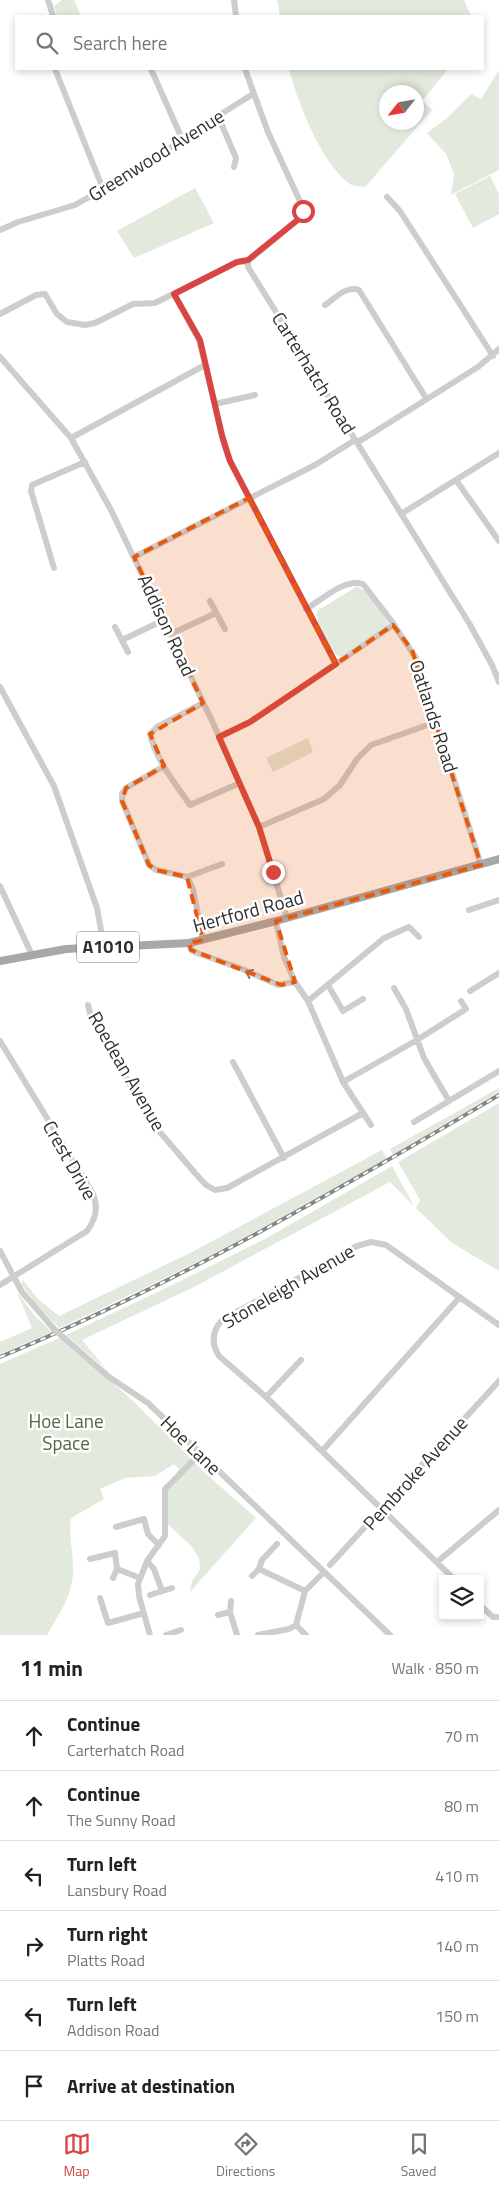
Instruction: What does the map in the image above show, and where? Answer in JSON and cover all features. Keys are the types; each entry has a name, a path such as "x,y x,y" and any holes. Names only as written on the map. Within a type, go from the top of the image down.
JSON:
{"main road":[{"name":"Hertford Road","path":"0,961 66,949 189,944 499,860"}],"street":[{"path":"49,0 53,15"},
{"path":"234,0 236,15"},
{"path":"55,70 103,189"},
{"path":"151,70 183,141"},
{"path":"0,314 36,295 44,294 57,314 67,322 85,325 95,323 133,304 155,303 237,262 248,260 300,218 303,211 253,94 245,70"},
{"name":"Greenwood Avenue","path":"0,230 18,222 75,205 138,170 253,94"},
{"path":"218,116 236,158 234,167"},
{"path":"387,197 400,211 493,356"},
{"name":"Carterhatch Road","path":"248,260 250,271 481,643 499,682"},
{"path":"325,305 346,290 352,288 359,290 426,398"},
{"path":"174,294 200,340 226,450 306,609 336,664"},
{"path":"134,557 315,465 355,440 360,441 493,356 499,349"},
{"name":"Addison Road","path":"0,357 71,438 134,557 204,703 259,827 287,918"},
{"path":"71,438 205,365"},
{"path":"215,404 255,395"},
{"path":"401,514 499,452"},
{"path":"54,568 31,491 32,485 84,462"},
{"path":"456,480 499,541"},
{"name":"Oatlands Road","path":"306,609 347,584 355,582 363,584 416,658 481,865"},
{"path":"210,601 225,629"},
{"path":"171,634 216,613"},
{"path":"122,640 164,620"},
{"path":"219,737 250,722 393,625"},
{"path":"116,627 128,652"},
{"path":"0,687 54,786 97,908 104,947"},
{"path":"204,703 157,727 150,734 153,746 190,805 240,783"},
{"path":"259,827 324,799 340,785 357,759 371,745 436,722"},
{"path":"164,766 126,788 122,794 122,801 149,865 156,870 187,877 222,864"},
{"path":"187,877 192,889 203,940"},
{"path":"0,886 32,955"},
{"path":"469,910 499,900"},
{"path":"276,921 284,957 295,982 308,1001 344,1082 371,1125"},
{"path":"308,1001 384,938 409,927 419,937"},
{"path":"189,944 191,950 196,953 278,985 295,982"},
{"path":"470,991 499,974"},
{"path":"328,985 343,1011 363,999"},
{"path":"394,988 406,1008 424,1058 449,1101"},
{"path":"344,1082 466,1009 461,1001"},
{"name":"Roedean Avenue","path":"88,1005 91,1017 153,1124 206,1185 215,1190 227,1188 363,1113"},
{"name":"Crest Drive","path":"0,1042 92,1192 96,1205 94,1221 87,1231 0,1285"},
{"path":"233,1062 284,1158"},
{"path":"414,1122 499,1071"},
{"name":"Stoneleigh Avenue","path":"450,1575 266,1397 219,1356 213,1341 215,1328 222,1320 357,1246 371,1242 386,1245 499,1325"},
{"name":"Hoe Lane","path":"0,1250 13,1277 34,1308 54,1329 109,1377 148,1404 390,1635"},
{"path":"322,1451 460,1297"},
{"path":"266,1397 301,1360"},
{"name":"Pembroke Avenue","path":"330,1565 499,1381"},
{"path":"150,1635 139,1596 140,1578 147,1561 165,1536 165,1489 200,1454"},
{"path":"437,1562 499,1510"},
{"path":"116,1527 144,1519 148,1534 159,1545"},
{"path":"252,1576 259,1569 262,1560 276,1544"},
{"path":"90,1558 116,1553 117,1569 114,1578"},
{"path":"147,1561 154,1570 162,1591"},
{"path":"117,1569 140,1578"},
{"path":"259,1569 306,1592"},
{"path":"258,1635 289,1629 296,1625 306,1592 324,1572"},
{"path":"150,1595 172,1588"},
{"path":"100,1598 108,1622 144,1613"},
{"path":"231,1601 230,1612 237,1635"},
{"path":"484,1609 493,1617 499,1617"},
{"path":"218,1615 230,1612"},
{"path":"296,1625 306,1635"},
{"path":"166,1635 181,1630"}],"highlighted area":[{"path":"249,498 336,664 393,625 412,650 481,865 276,921 295,982 281,985 191,950 189,943 203,940 187,877 156,870 149,865 122,801 126,788 164,766 150,734 203,703 134,557"}],"green space":[{"path":"62,0 74,0 81,15 57,15 54,6"},
{"path":"277,0 464,0 471,15 280,15"},
{"path":"289,70 447,70 424,99 424,85 379,85 379,130 415,130 365,187 350,184 340,175 321,148 304,114"},
{"path":"499,70 499,170 451,195 454,174 446,154 427,133 446,119 471,94 481,99"},
{"path":"424,103 432,110 424,119"},
{"path":"490,176 499,194 499,214 473,228 455,194"},
{"path":"195,188 214,223 134,258 117,231"},
{"path":"356,587 370,596 388,622 388,626 342,657 336,655 324,634 317,617 317,611"},
{"path":"308,738 313,752 273,772 266,758"},
{"path":"499,1088 499,1092 393,1155 390,1149"},
{"path":"499,1103 499,1271 452,1243 416,1208 420,1200 398,1162"},
{"path":"382,1150 387,1158 307,1204 143,1289 59,1328 36,1304 22,1285 22,1279 39,1300 59,1316 192,1252"},
{"path":"392,1166 414,1206 390,1182 194,1287 82,1340 107,1370 66,1335 265,1239"},
{"path":"17,1292 35,1316 52,1332 0,1354 0,1342 32,1328"},
{"name":"Hoe Lane Space","path":"59,1338 129,1397 204,1472 256,1518 190,1592 192,1581 200,1570 199,1558 192,1547 168,1524 167,1491 179,1469 174,1464 155,1476 125,1478 100,1489 104,1499 71,1518 72,1581 64,1605 47,1635 0,1635 0,1364"}],"railway":[{"path":"0,1357 65,1329 192,1268 316,1201 499,1095"}],"route":[{"path":"273,872 259,827 219,737 250,722 336,664 230,461 222,436 200,340 174,294 237,262 248,260 300,218 303,211"}]}
